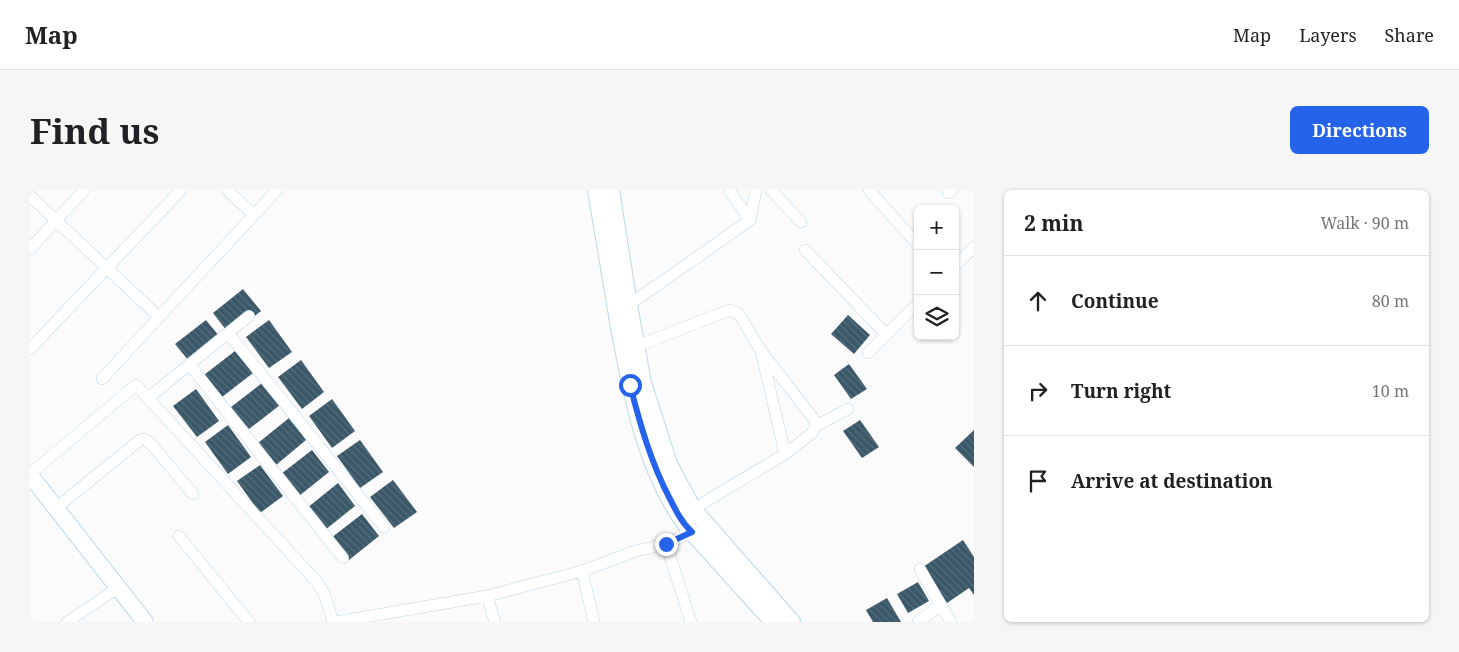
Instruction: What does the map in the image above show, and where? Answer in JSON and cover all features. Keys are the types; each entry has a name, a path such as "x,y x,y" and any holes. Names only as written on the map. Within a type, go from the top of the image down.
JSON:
{"street":[{"path":"30,248 84,190"},
{"path":"30,349 180,190"},
{"path":"227,190 254,215"},
{"path":"102,379 277,190"},
{"path":"596,190 632,394 652,461 664,487 686,513 792,622"},
{"path":"611,190 643,383 664,452 692,532 773,622"},
{"path":"729,190 750,220"},
{"path":"629,305 750,220 756,190"},
{"path":"771,190 801,222"},
{"path":"869,190 914,241"},
{"path":"30,196 159,317"},
{"path":"959,262 974,247"},
{"path":"805,250 886,334"},
{"path":"868,353 914,307"},
{"path":"637,346 731,310 739,314 762,351 816,422 816,426"},
{"path":"148,398 249,316"},
{"path":"228,333 384,527"},
{"path":"762,351 785,454"},
{"path":"189,364 343,558"},
{"path":"145,622 30,474 136,385 317,582 324,593 334,622 371,619 487,596 582,571 636,551 666,544 692,532"},
{"path":"686,513 785,454 812,433 816,426 848,409"},
{"path":"56,508 140,440 144,439 151,444 193,494"},
{"path":"179,536 249,622"},
{"path":"666,544 690,622"},
{"path":"920,569 951,622"},
{"path":"582,571 594,622"},
{"path":"67,622 118,588"},
{"path":"487,596 495,622"},
{"path":"918,622 941,605"}],"building":[{"path":"243,289 261,311 230,335 213,313"},
{"path":"848,315 870,335 854,354 831,334"},
{"path":"206,320 224,342 193,366 175,344"},
{"path":"269,320 292,352 269,368 246,337"},
{"path":"235,351 253,373 222,397 204,375"},
{"path":"301,360 324,392 302,409 278,377"},
{"path":"849,364 867,389 851,399 834,375"},
{"path":"262,383 280,405 249,429 231,407"},
{"path":"196,389 219,421 197,437 173,406"},
{"path":"332,399 355,431 332,448 309,416"},
{"path":"289,418 306,440 276,465 258,443"},
{"path":"860,420 879,447 862,458 843,431"},
{"path":"228,425 251,457 228,474 205,442"},
{"path":"974,430 974,467 955,448"},
{"path":"360,440 383,472 360,488 337,456"},
{"path":"312,450 329,472 299,496 281,474"},
{"path":"260,465 283,496 260,513 237,481"},
{"path":"393,480 417,512 394,528 370,497"},
{"path":"338,483 355,506 325,530 307,508"},
{"path":"362,514 379,536 349,560 331,538"},
{"path":"963,540 974,557 974,595 969,588 947,603 923,567"},
{"path":"918,582 929,601 908,613 897,594"},
{"path":"887,598 901,622 873,622 866,610"}],"route":[{"path":"630,385 642,432 652,461 680,517 692,532 666,544"}]}
